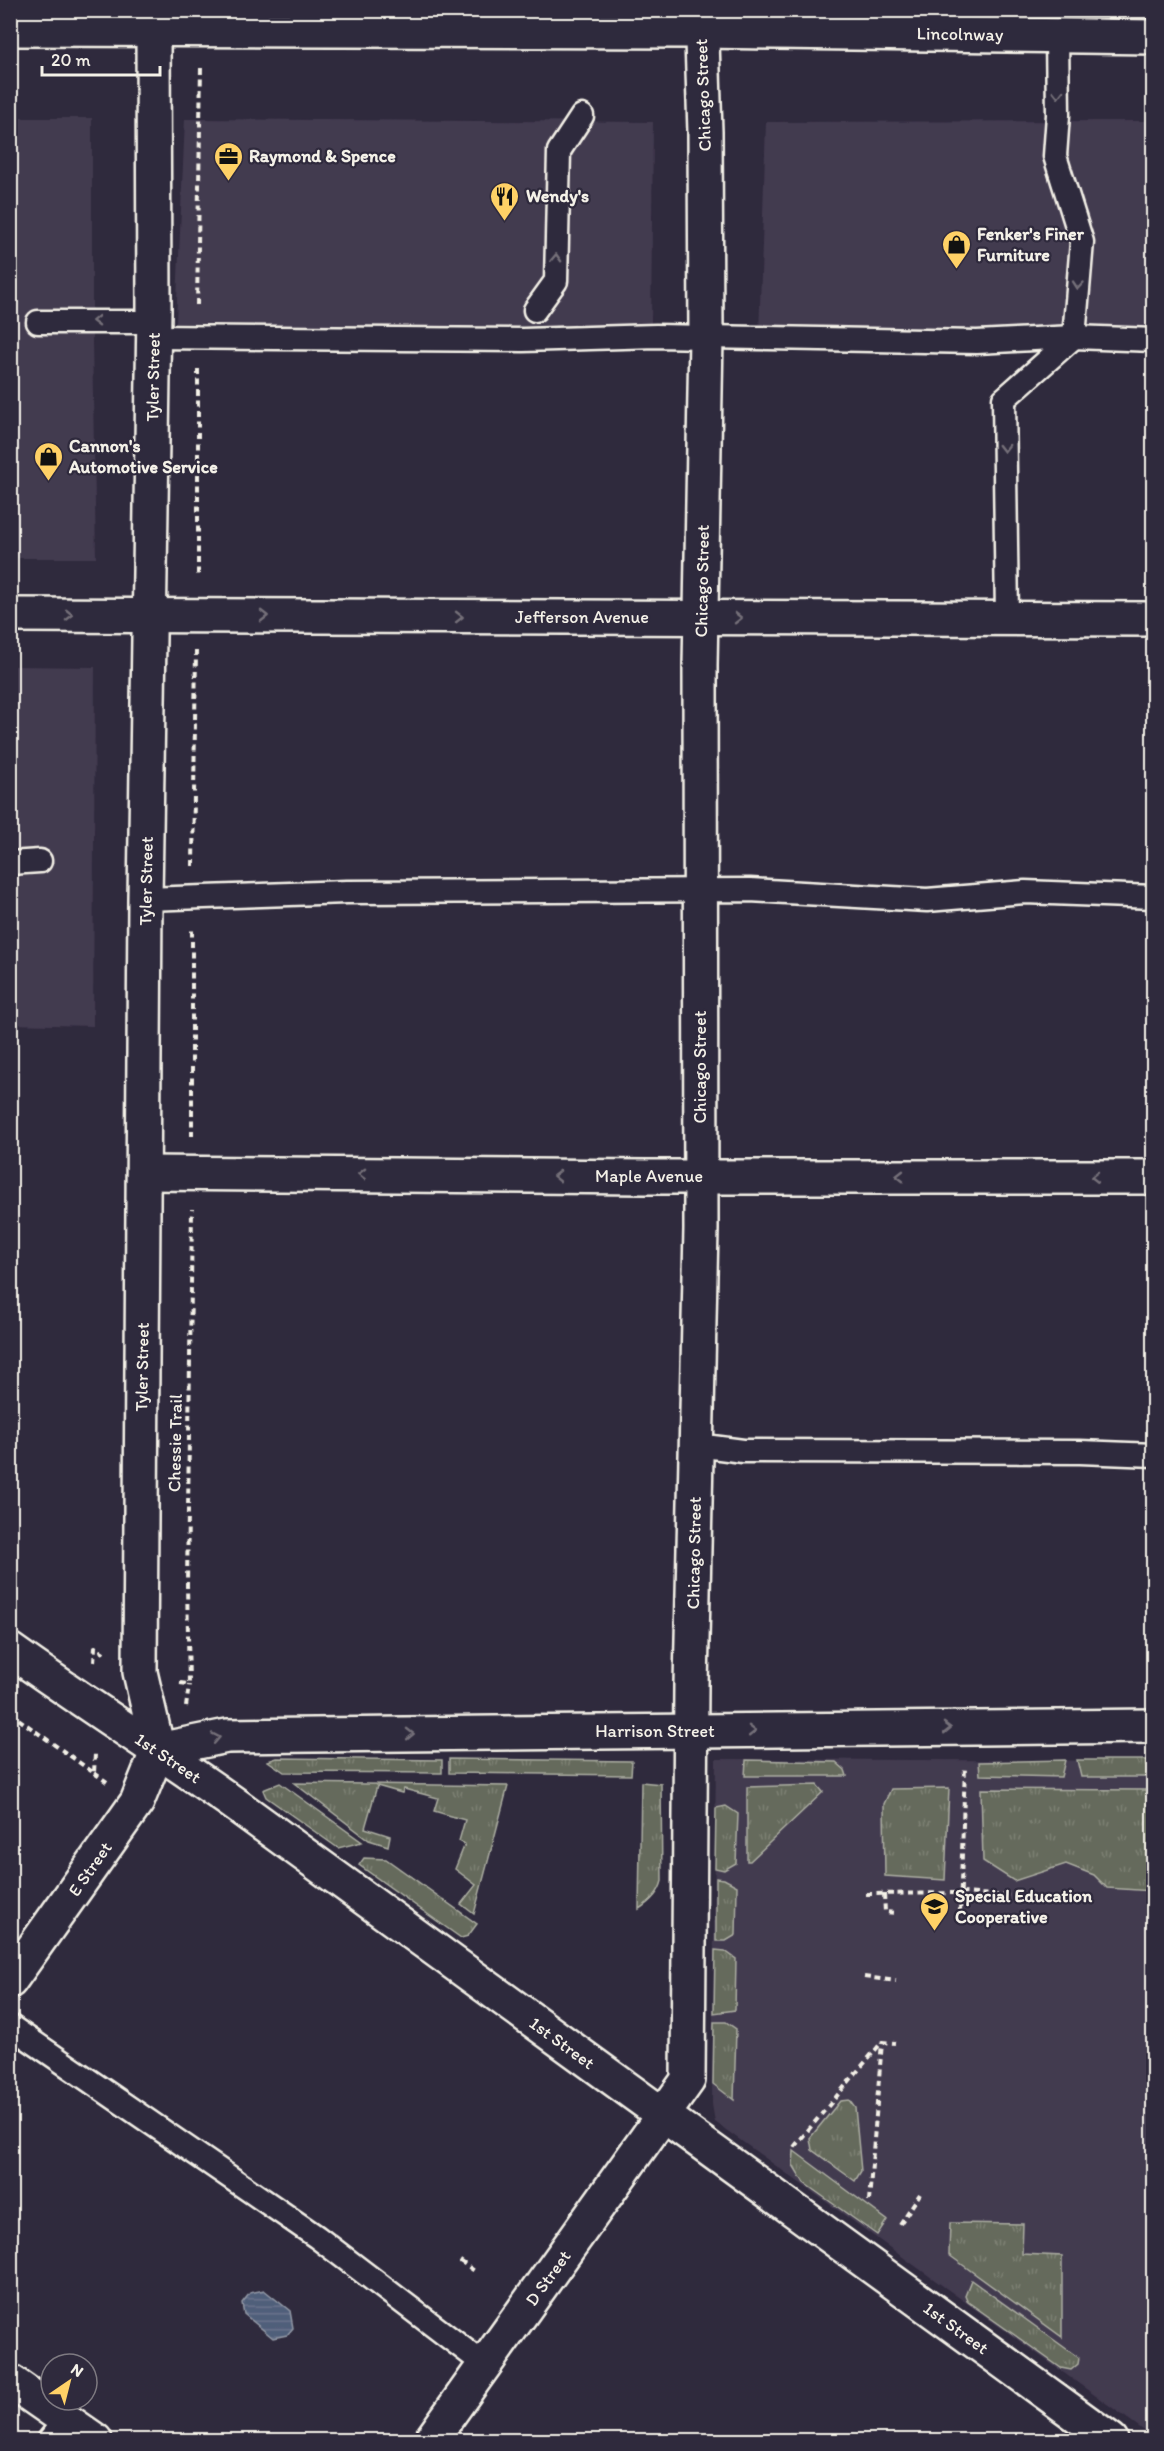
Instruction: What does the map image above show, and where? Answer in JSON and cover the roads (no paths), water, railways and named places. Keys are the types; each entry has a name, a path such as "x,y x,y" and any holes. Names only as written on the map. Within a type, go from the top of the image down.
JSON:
{"street":[{"name":"Lincolnway","path":"10,29 152,20 701,21 1154,37"},
{"name":"Tyler Street","path":"152,20 154,329 146,899 140,1671 158,1750"},
{"name":"Chicago Street","path":"665,2116 688,2080 691,1731 701,1229 699,1176 702,618 706,337 705,132 701,21"},
{"name":"Jefferson Avenue","path":"10,615 1154,619"},
{"name":"Maple Avenue","path":"144,1173 1154,1177"},
{"name":"1st Street","path":"10,1650 95,1710 158,1750 1111,2440"},
{"name":"Harrison Street","path":"158,1750 227,1736 1154,1725"},
{"name":"E Street","path":"10,1981 137,1802 158,1750"},
{"name":"D Street","path":"430,2440 665,2116"},
{"path":"10,2381 57,2430 95,2440"}],"lane":[{"path":"1007,617 1004,399 1074,337 1082,242 1055,156 1058,115 1057,35"},
{"path":"535,310 556,282 559,151 582,116"},
{"path":"38,322 154,329 512,340 706,337 977,342 1074,337 1154,340"},
{"path":"10,863 40,861"},
{"path":"146,899 347,892 750,890 927,900 1025,892 1154,897"},
{"path":"697,1445 743,1451 1080,1452 1154,1455"},
{"path":"10,2026 317,2237 485,2364"}],"water":[{"path":"264,2290 290,2311 293,2328 287,2335 273,2338 244,2314 242,2303 250,2293"}],"place":[{"name":"Raymond & Spence","path":"228,182"},
{"name":"Wendy's","path":"505,222"},
{"name":"Fenker's Finer Furniture","path":"956,270"},
{"name":"Cannon's Automotive Service","path":"48,482"},
{"name":"Special Education Cooperative","path":"934,1932"}]}
